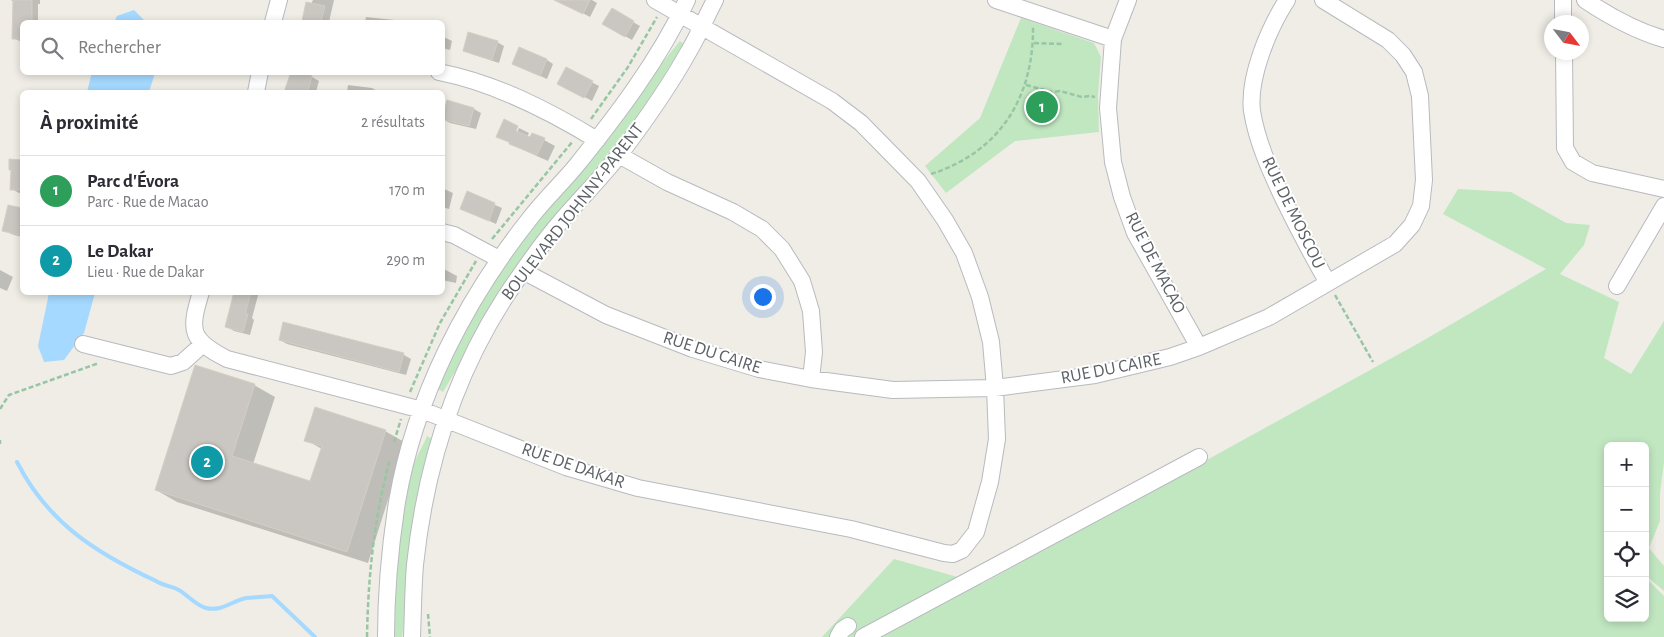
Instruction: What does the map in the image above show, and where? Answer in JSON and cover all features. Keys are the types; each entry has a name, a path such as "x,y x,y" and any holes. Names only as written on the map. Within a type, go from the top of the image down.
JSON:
{"street":[{"path":"274,20 279,0"},
{"path":"655,0 683,7 701,26 832,102 860,123 918,181 945,220 964,253 980,297 991,342 996,388"},
{"name":"BOULEVARD JOHNNY-PARENT","path":"412,637 415,566 431,471 445,419 467,366 486,330 523,271 560,222 619,155 651,112 674,77 715,0"},
{"path":"996,0 1113,39"},
{"name":"RUE DE MACAO","path":"1128,0 1113,39 1108,101 1114,162 1122,197 1135,234 1199,347"},
{"name":"RUE DE MOSCOU","path":"1287,0 1268,36 1255,72 1252,110 1265,159 1306,245 1328,283"},
{"name":"RUE DU CAIRE","path":"523,271 606,315 693,350 759,369 893,390 996,388 1095,375 1170,357 1199,347 1269,317 1395,244 1412,225 1421,206 1424,180 1420,96 1414,72 1403,54 1388,40 1323,0"},
{"path":"1563,0 1563,15"},
{"path":"1585,0 1604,12 1651,35 1664,39"},
{"name":"BOULEVARD JOHNNY-PARENT","path":"386,637 386,588 398,500 422,410 444,355 469,306 499,259 532,216 618,113 651,63 683,7"},
{"path":"1564,60 1565,148 1574,162 1592,173 1664,189"},
{"path":"445,74 493,88 527,102 566,121 597,140"},
{"path":"256,90 259,75"},
{"path":"619,155 666,182 762,228 782,250 802,282 811,311 814,352 810,378"},
{"path":"1618,286 1664,206"},
{"path":"445,233 454,235 499,259"},
{"path":"83,344 172,366 183,362 200,341 193,323 200,295"},
{"name":"RUE DE DAKAR","path":"200,341 207,349 227,359 422,410 566,467 638,488 851,529 953,554 962,550 976,532 990,482 996,439 996,388"},
{"path":"863,637 1199,457"}],"path":[{"path":"930,175 949,168 977,151 988,142 1016,108 1026,84 1032,60 1034,13"},
{"path":"1034,43 1064,44"},
{"path":"1026,84 1052,92 1060,91 1108,101"},
{"path":"1328,283 1373,362"},
{"path":"0,409 9,395 124,354"},
{"path":"427,606 430,637"}],"green space":[{"path":"1021,18 1094,43 1101,57 1098,96 1099,132 1015,141 946,193 925,166 980,118"},
{"path":"680,41 684,44 638,117 462,360 443,392 438,389 476,310 511,255 533,226 601,148"},
{"path":"1458,189 1511,192 1566,223 1590,225 1584,245 1560,274 1619,302 1604,358 1631,374 1664,321 1664,462 1660,493 1660,521 1649,548 1649,442 1604,442 1604,622 1649,622 1649,581 1664,596 1664,637 822,637 894,559 982,584 1419,343 1546,269 1443,214"},
{"path":"427,436 432,439 421,478 413,522 402,637 394,637 398,550 403,505 414,464"},
{"path":"1649,548 1664,566 1664,591 1649,578"}],"water":[{"path":"134,10 144,20 115,20 117,16"},
{"path":"91,75 154,75 150,90 88,90"},
{"path":"49,295 94,295 84,333 64,360 44,362 38,346"}],"building":[{"path":"13,0 32,0 32,20 20,20 20,39 12,39"},
{"path":"554,0 590,0 583,14"},
{"path":"306,2 325,6 322,20 302,20"},
{"path":"612,8 634,21 625,37 602,24"},
{"path":"468,32 498,41 492,60 463,51"},
{"path":"519,47 547,59 540,76 512,64"},
{"path":"566,67 593,81 584,98 557,84"},
{"path":"290,75 312,76 308,90 285,90"},
{"path":"447,100 474,108 469,126 445,120"},
{"path":"504,119 518,126 516,131 530,137 532,133 545,138 537,155 496,137"},
{"path":"9,159 20,160 20,190 10,190 11,170 9,170"},
{"path":"467,191 495,203 489,221 460,209"},
{"path":"8,205 20,208 20,235 2,231"},
{"path":"233,295 250,295 243,332 225,327"},
{"path":"283,322 404,353 399,372 279,340"},
{"path":"195,365 255,384 232,456 310,481 322,446 304,441 315,407 386,430 347,552 155,490"}],"waterway":[{"path":"17,462 29,483 59,519 76,534 113,559 158,582 177,589 206,608 217,609 241,599 272,596 315,637"}],"place":[{"name":"Parc d'Évora","path":"1042,107"},
{"name":"Le Dakar","path":"207,462"}]}
